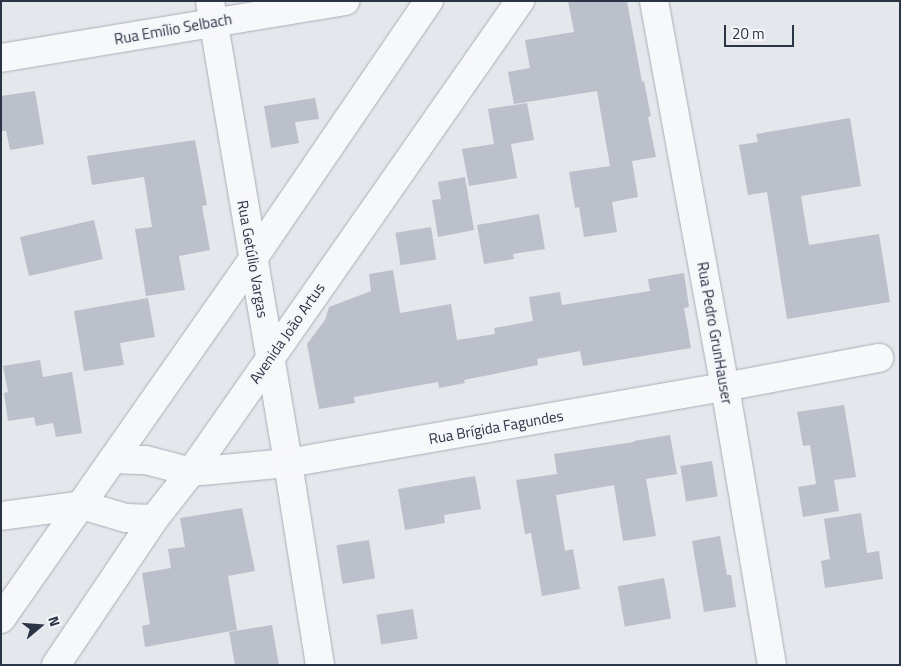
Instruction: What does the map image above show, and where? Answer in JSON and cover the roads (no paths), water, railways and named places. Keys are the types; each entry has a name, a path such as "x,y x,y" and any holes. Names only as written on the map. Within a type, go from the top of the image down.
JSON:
{"street":[{"name":"Rua Emílio Selbach","path":"1,58 212,11 345,1"},
{"path":"1,619 252,260 429,1"},
{"name":"Avenida João Artus","path":"56,665 154,518 191,472 270,356 520,1"},
{"name":"Rua Pedro GrunHauser","path":"654,1 725,387 772,665"},
{"name":"Rua Getúlio Vargas","path":"212,11 252,260 288,462 320,665"},
{"name":"Rua Brígida Fagundes","path":"113,459 146,460 191,472 288,462 725,387 879,358"},
{"path":"1,516 82,505 126,518 154,518"}]}
